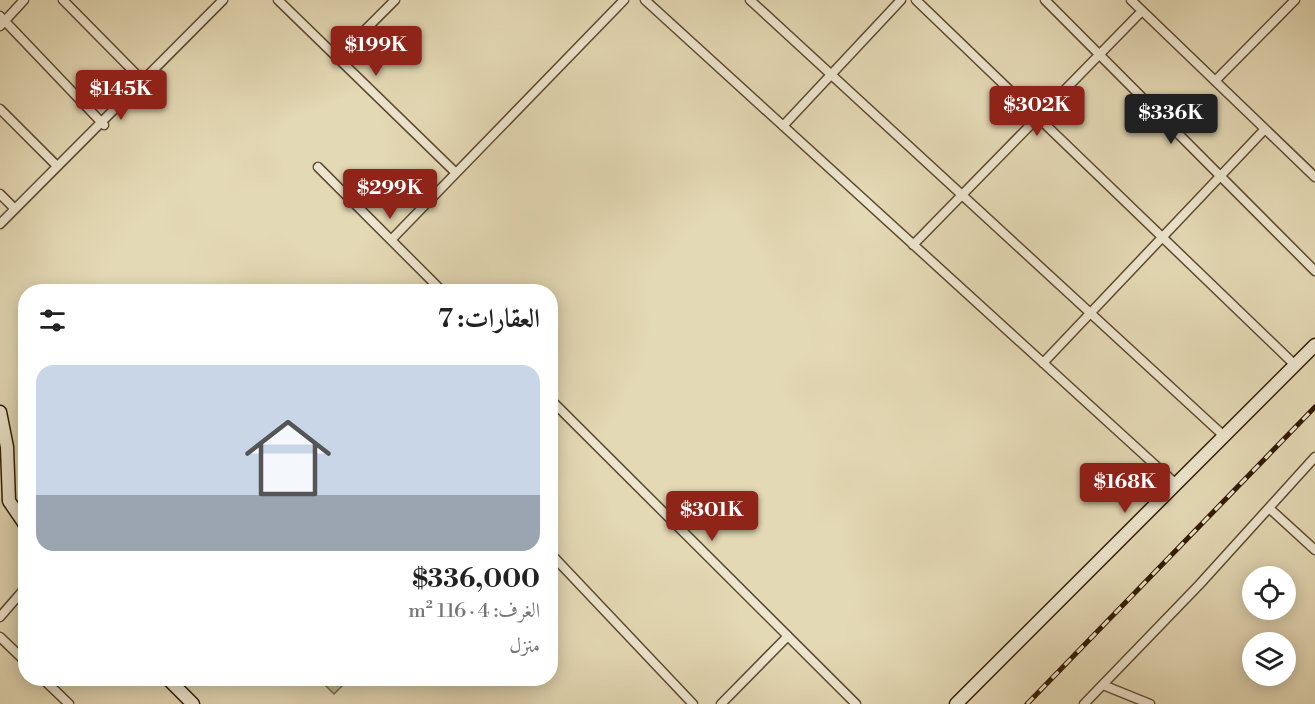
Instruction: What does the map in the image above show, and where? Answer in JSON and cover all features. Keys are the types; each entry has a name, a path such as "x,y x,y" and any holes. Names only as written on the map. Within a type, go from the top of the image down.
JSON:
{"street":[{"path":"24,0 2,21 103,124"},
{"path":"63,0 143,81"},
{"path":"0,224 57,166 103,124 223,0"},
{"path":"278,0 456,173"},
{"path":"338,58 395,0"},
{"path":"391,240 624,0"},
{"path":"645,0 1176,484"},
{"path":"750,0 1224,436"},
{"path":"783,126 901,0"},
{"path":"916,0 1295,365"},
{"path":"1045,0 1315,271"},
{"path":"1131,0 1315,177"},
{"path":"1215,81 1295,0"},
{"path":"913,245 1142,11"},
{"path":"0,109 57,166"},
{"path":"1043,363 1265,129"},
{"path":"318,167 435,284"},
{"path":"0,194 15,209"},
{"path":"956,704 1315,345"},
{"path":"558,407 856,704"},
{"path":"0,412 7,447 9,501 18,514"},
{"path":"1084,704 1199,585 1315,456"},
{"path":"1269,508 1315,550"},
{"path":"558,561 693,704"},
{"path":"0,617 18,596"},
{"path":"721,704 788,636"},
{"path":"0,637 18,654"},
{"path":"1103,684 1150,704"},
{"path":"49,686 63,702"},
{"path":"174,686 189,703"}],"shaded area":[{"path":"326,686 342,686 334,694"}],"railway":[{"path":"1027,704 1315,407"}]}
